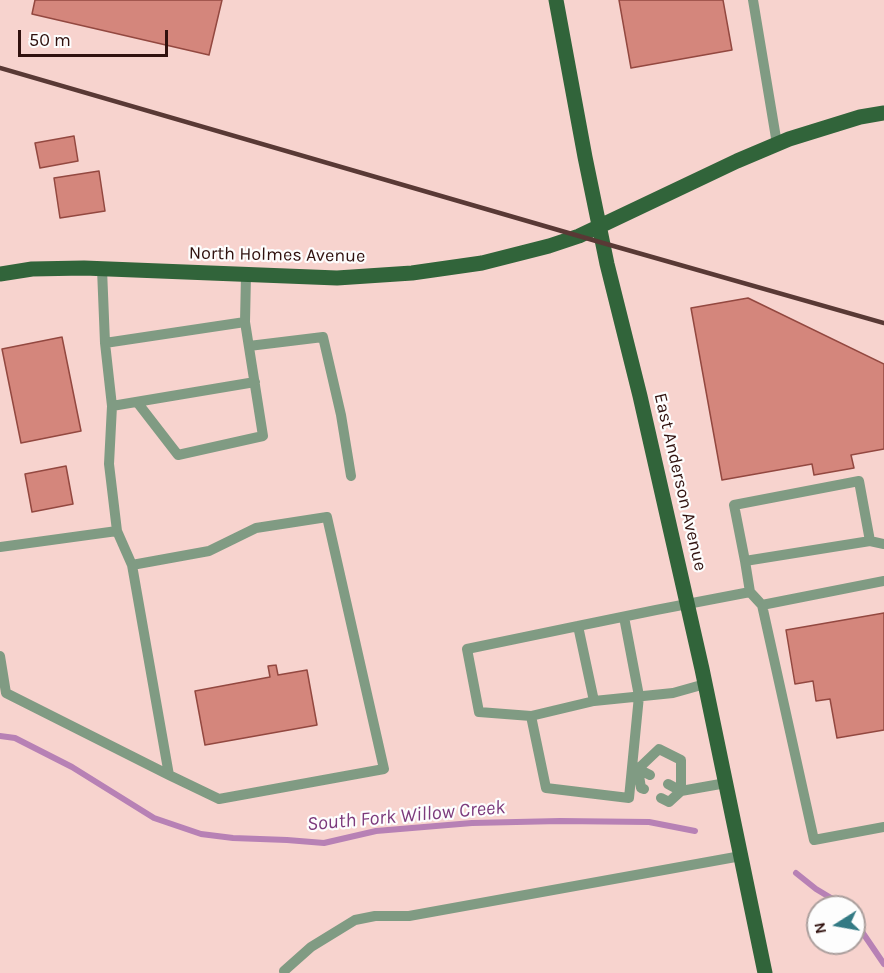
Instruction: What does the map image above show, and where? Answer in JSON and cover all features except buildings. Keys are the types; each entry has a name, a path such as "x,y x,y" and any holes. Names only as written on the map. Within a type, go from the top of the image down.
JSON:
{"main road":[{"name":"East Anderson Avenue","path":"556,0 607,264 688,604 765,973"},
{"name":"North Holmes Avenue","path":"0,273 32,269 102,269 337,278 412,273 482,262 549,246 579,236 789,139 860,117 884,113"}],"lane":[{"path":"753,0 777,144"},
{"path":"102,269 105,343 112,406 109,464 117,531 132,565 169,775"},
{"path":"137,402 178,454 263,435 245,322 246,275"},
{"path":"105,343 245,322"},
{"path":"249,346 323,337 341,415 351,476"},
{"path":"112,406 255,382"},
{"path":"870,541 859,481 735,506 750,592 762,605 814,840 884,827"},
{"path":"0,656 6,693 219,799 384,769 327,517 256,528 209,551 132,565"},
{"path":"0,546 117,531"},
{"path":"745,561 870,541 884,544"},
{"path":"762,605 884,581"},
{"path":"705,684 673,693 594,701 531,716 479,712 467,649 750,592"},
{"path":"531,716 546,788 629,798 635,767 639,696 624,617"},
{"path":"578,626 594,701"},
{"path":"635,767 659,749 681,760 681,791"},
{"path":"635,767 650,775"},
{"path":"635,767 641,788 644,789"},
{"path":"661,798 669,802 681,791 726,783"},
{"path":"668,784 681,791"},
{"path":"284,971 311,947 355,920 375,916 409,916 741,856"}],"waterway":[{"name":"South Fork Willow Creek","path":"0,736 15,738 72,767 154,818 201,834 324,843 376,831 472,823 560,821 649,822 695,831"},
{"name":"South Fork Willow Creek","path":"796,873 826,895"},
{"name":"South Fork Willow Creek","path":"866,938 884,964"}],"railway":[{"path":"0,68 884,323"}]}
